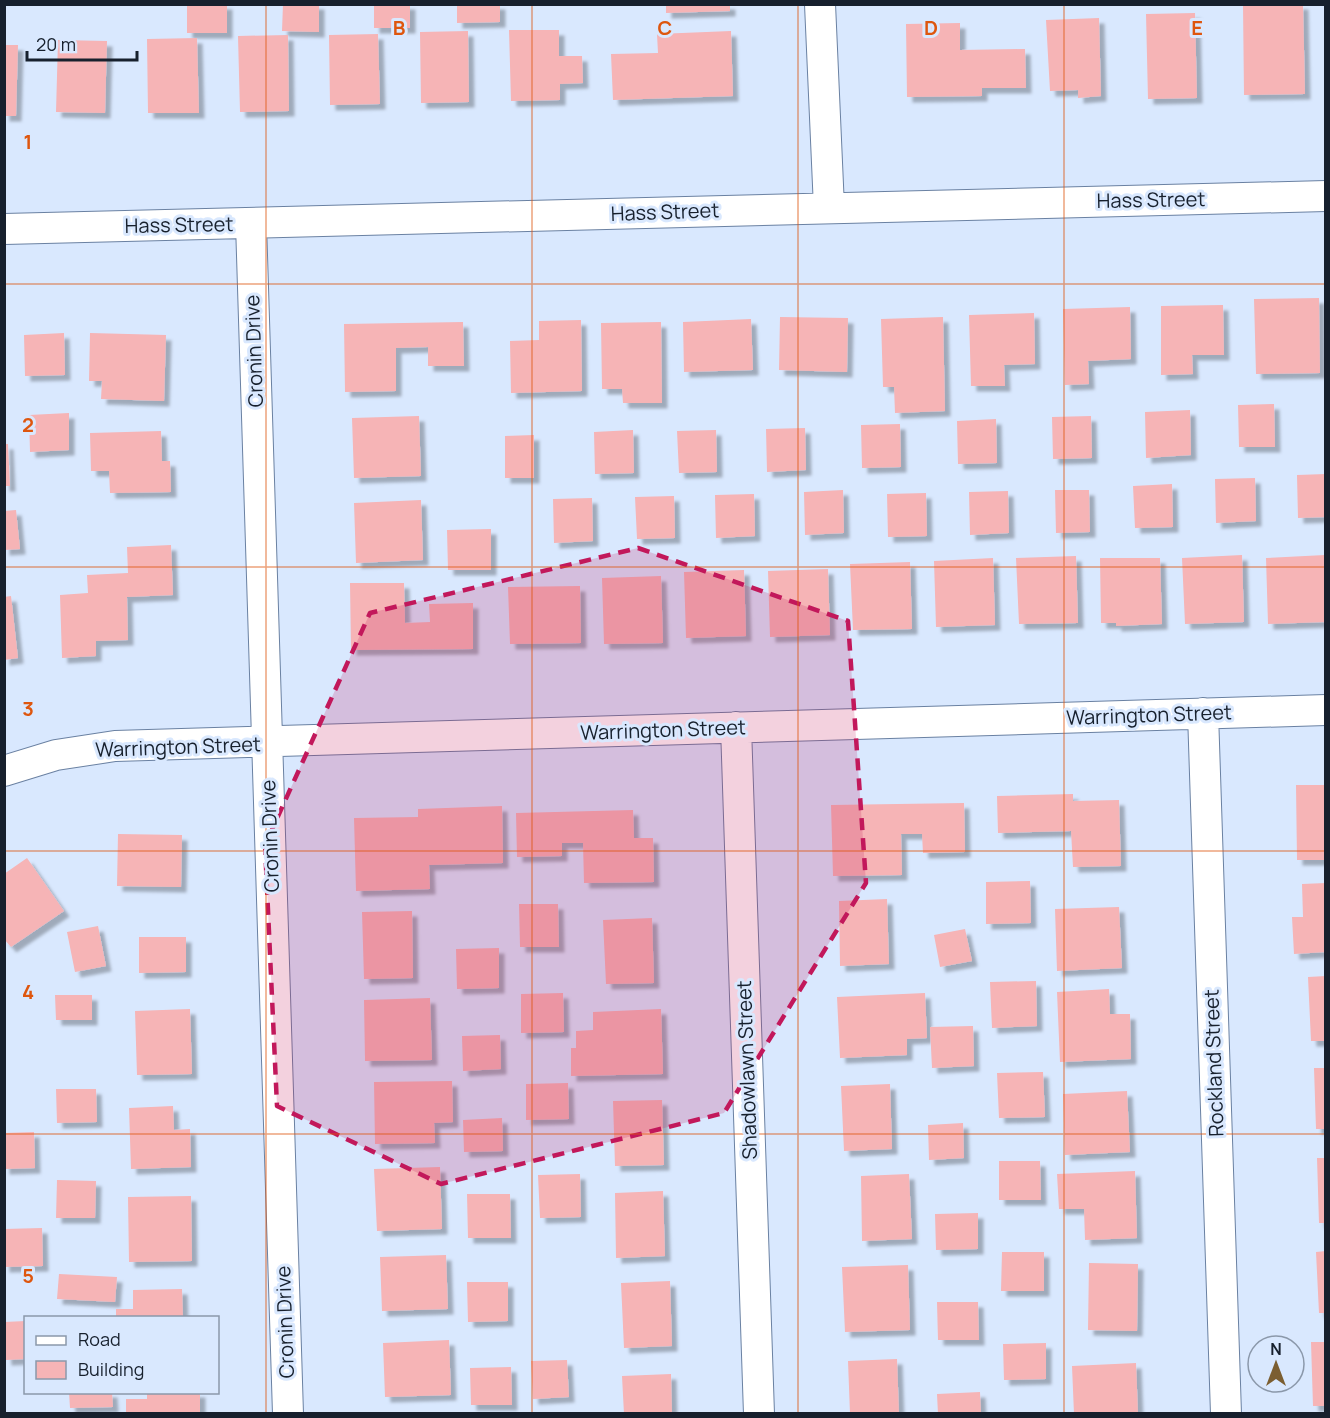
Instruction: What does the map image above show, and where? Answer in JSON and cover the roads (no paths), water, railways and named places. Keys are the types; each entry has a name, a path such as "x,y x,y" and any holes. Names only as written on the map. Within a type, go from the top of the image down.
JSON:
{"street":[{"path":"820,4 829,208"},
{"name":"Hass Street","path":"4,229 1326,196"},
{"name":"Cronin Drive","path":"251,223 288,1413"},
{"name":"Warrington Street","path":"4,771 56,755 115,746 1326,710"},
{"name":"Rockland Street","path":"1203,714 1226,1413"},
{"name":"Shadowlawn Street","path":"736,728 759,1413"}]}
